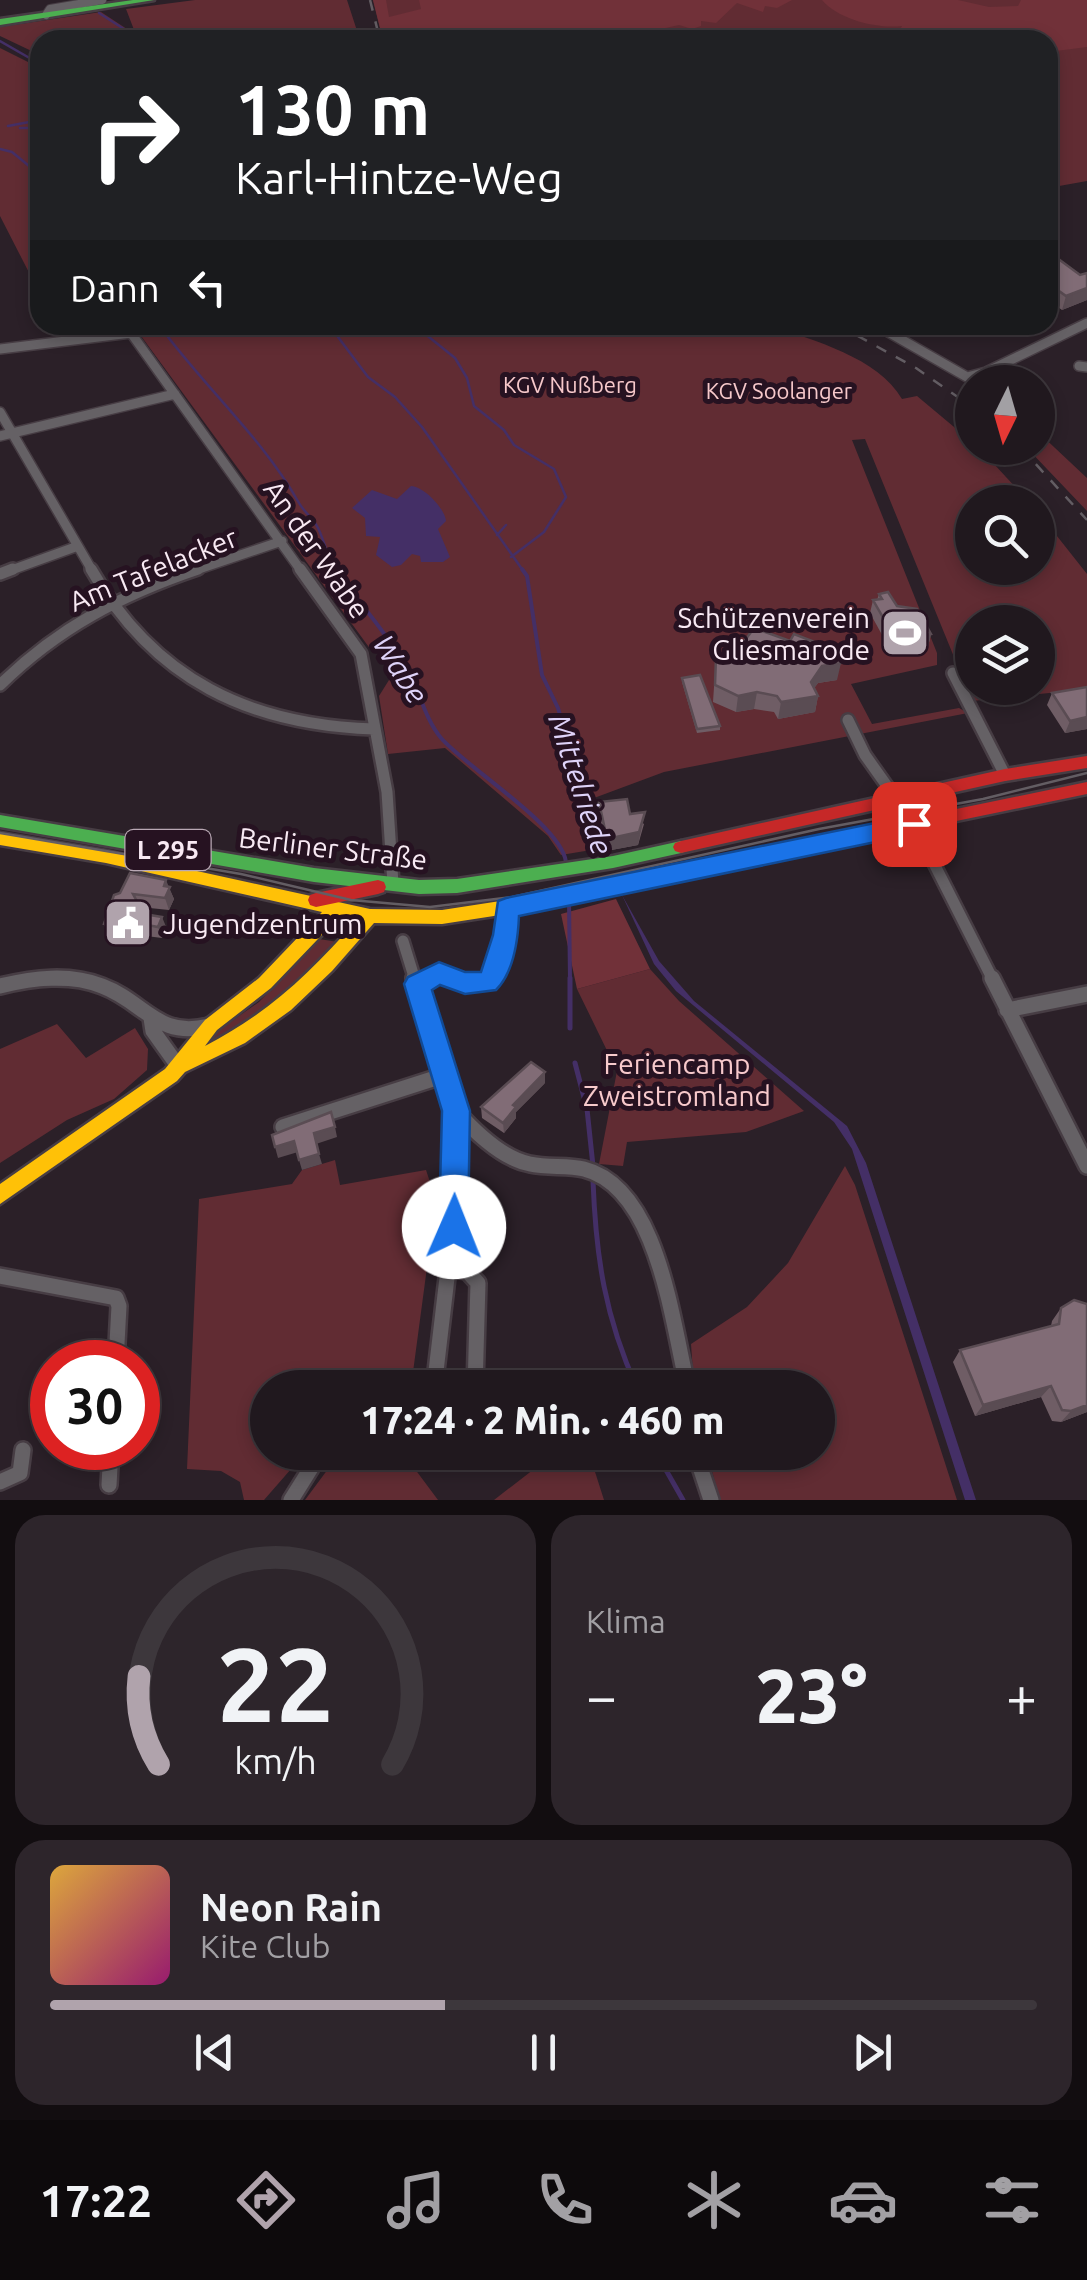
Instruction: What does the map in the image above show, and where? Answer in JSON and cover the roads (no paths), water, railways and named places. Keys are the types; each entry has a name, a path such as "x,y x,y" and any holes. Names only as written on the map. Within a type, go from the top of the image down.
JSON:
{"main road":[{"path":"0,22 150,0"},
{"name":"Berliner Straße","path":"0,821 391,889 457,886 613,862 1005,775 1087,762"},
{"name":"Berliner Straße","path":"0,839 106,856 334,910 414,918 506,909 1087,788"},
{"path":"336,878 356,895 370,916"},
{"path":"296,901 391,889"},
{"path":"178,1066 219,1050 305,991 391,889"},
{"path":"391,889 395,906 414,918"},
{"path":"0,1195 171,1075 210,1025 265,982 334,910 356,895"}],"street":[{"path":"46,15 50,9 102,0"},
{"path":"894,335 967,377 986,372 1087,323"},
{"name":"An der Wabe","path":"0,349 114,335"},
{"name":"An der Wabe","path":"131,335 361,654 389,807 391,889"},
{"path":"6,434 175,394"},
{"path":"0,412 6,434 112,604 166,663 224,698 295,721 374,729"},
{"name":"Am Tafelacker","path":"0,685 44,645 81,619 282,541"},
{"path":"0,574 78,546"},
{"path":"953,673 1005,775"},
{"path":"848,720 895,800 914,824 1087,1166"},
{"path":"417,984 439,974 465,983 487,982 493,976 506,935 506,909"},
{"path":"402,941 456,1111 454,1227 436,1370"},
{"path":"0,986 44,979 97,983 116,991 171,1031 180,1049 178,1066"},
{"path":"1007,1010 1087,994"},
{"path":"151,1018 152,1031 178,1066"},
{"path":"171,1031 193,1032 210,1025"},
{"path":"283,1127 444,1075"},
{"path":"456,1111 477,1134 526,1164 581,1168 605,1176 621,1189 652,1240 684,1370"},
{"path":"448,1268 468,1271 478,1282 480,1339 476,1370"},
{"path":"0,1276 116,1298 120,1306 118,1340"},
{"path":"0,1482 20,1472 24,1450"},
{"path":"108,1485 109,1470"},
{"path":"291,1500 310,1470"},
{"path":"700,1470 711,1500"}],"waterway":[{"path":"99,13 125,30"},
{"name":"Mittelriede","path":"0,41 30,58"},
{"path":"8,126 30,122"},
{"path":"20,128 30,128"},
{"name":"Wabe","path":"0,149 12,152 30,167"},
{"name":"Wabe","path":"167,335 250,434 314,521 334,571"},
{"name":"Mittelriede","path":"336,335 368,377 395,397 422,427 498,534"},
{"path":"426,335 455,358 467,378 474,406 504,430 514,445 554,469 566,497 544,532 513,556"},
{"path":"498,534 506,525"},
{"name":"Mittelriede","path":"498,534 513,556"},
{"name":"Mittelriede","path":"513,556 524,572"},
{"name":"Mittelriede","path":"522,569 527,576 542,675 558,708 603,858"},
{"name":"Wabe","path":"334,571 399,655 441,738 531,814 560,847 566,862"},
{"name":"Wabe","path":"569,901 570,980"},
{"name":"Wabe","path":"570,980 570,1028"},
{"name":"Wabe","path":"575,1063 587,1109 593,1166"},
{"name":"Wabe","path":"593,1181 604,1287 629,1370"},
{"name":"Wabe","path":"666,1470 683,1500"}],"tram line":[{"path":"0,833 241,874 351,900 430,907 512,897 819,829 983,799 1087,773"}],"railway":[{"path":"370,0 378,30"},
{"path":"856,335 955,395"},
{"path":"1037,465 1087,520"}],"place":[{"name":"Schützenverein Gliesmarode","path":"905,633"},
{"name":"Jugendzentrum","path":"128,923"}],"park label":[{"name":"KGV Nußberg","path":"570,384"},
{"name":"KGV Soolanger","path":"779,390"},
{"name":"Feriencamp Zweistromland","path":"677,1079"}]}
